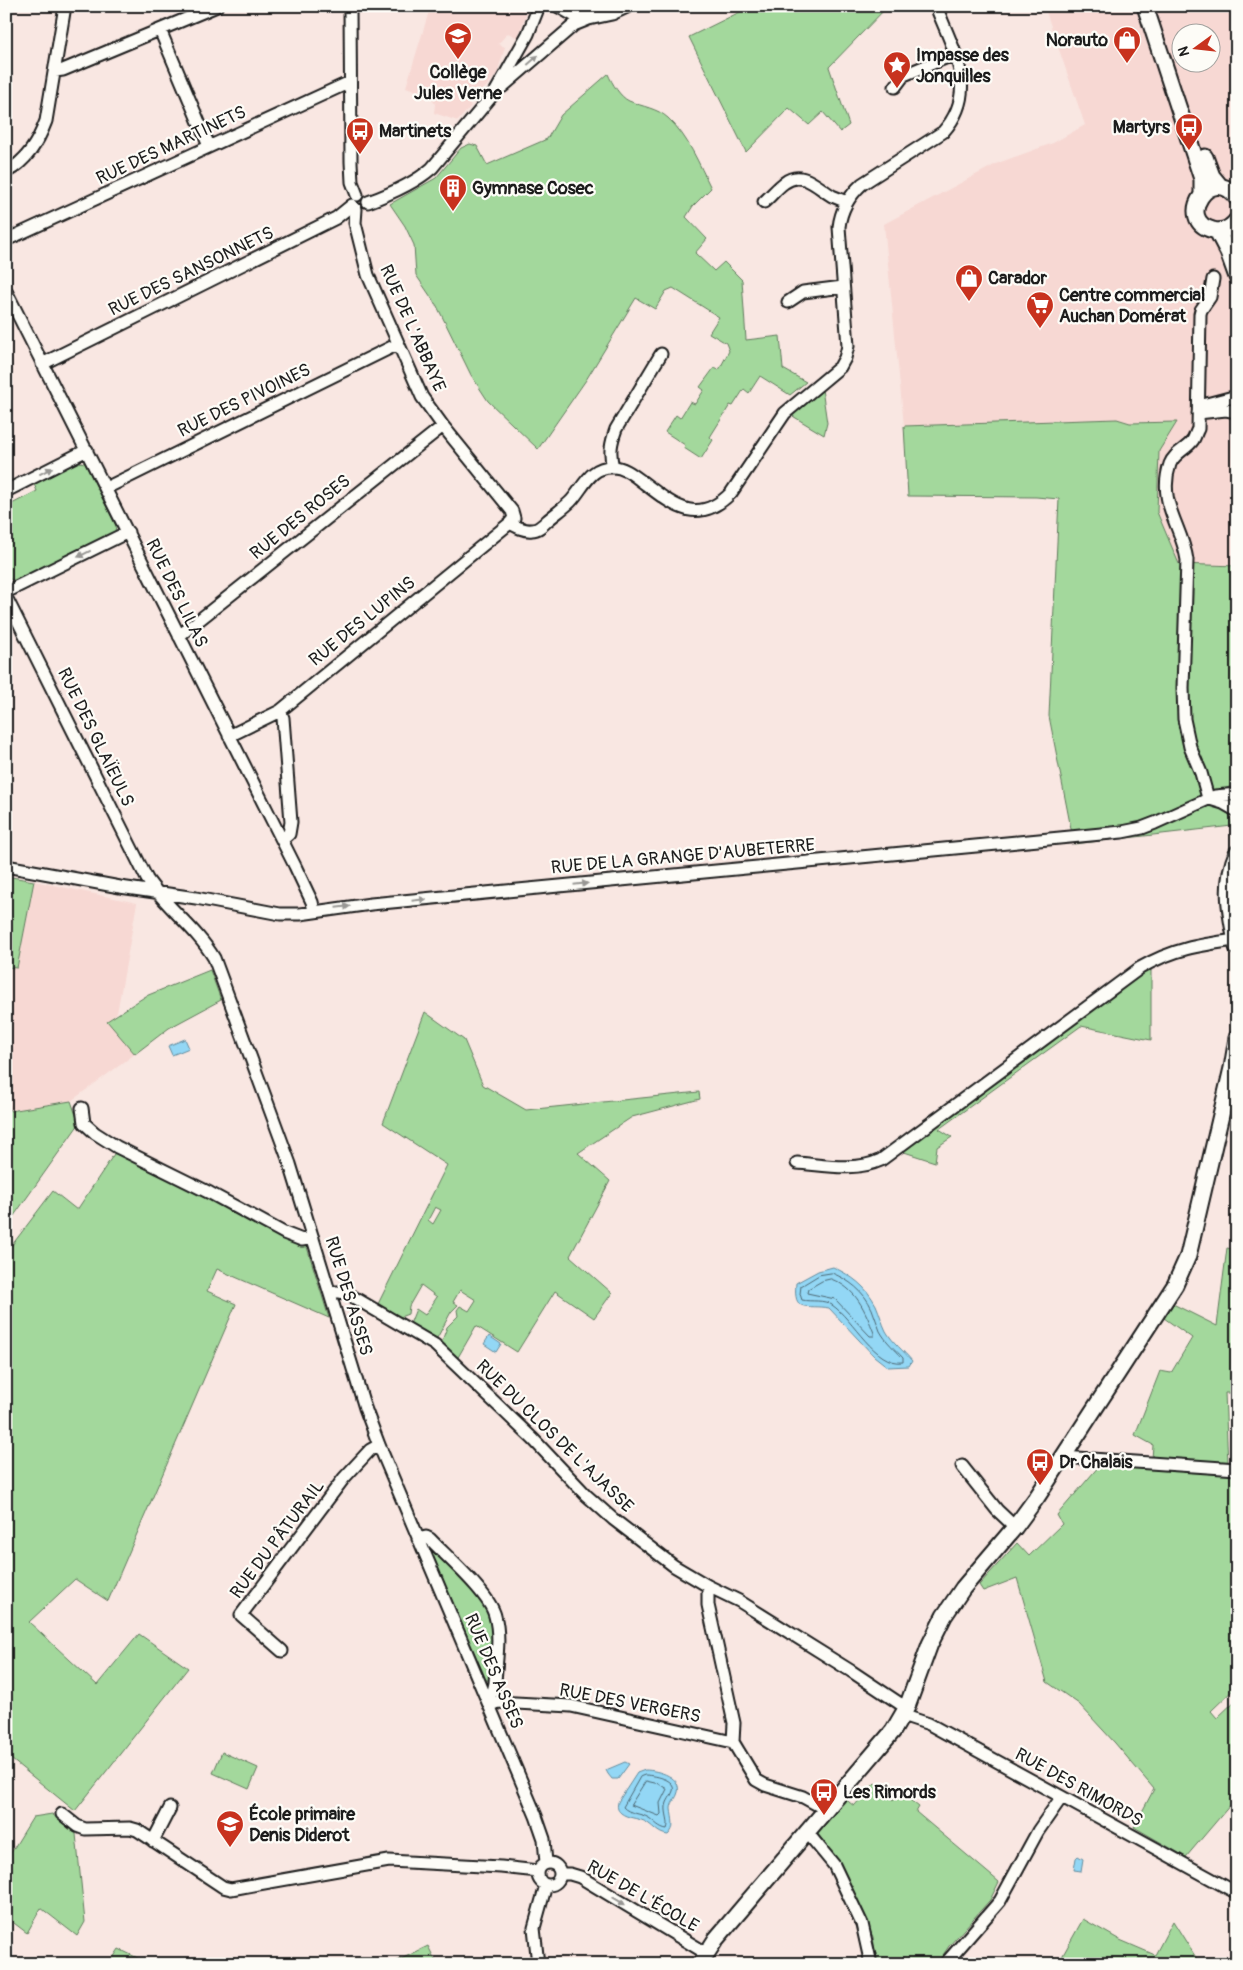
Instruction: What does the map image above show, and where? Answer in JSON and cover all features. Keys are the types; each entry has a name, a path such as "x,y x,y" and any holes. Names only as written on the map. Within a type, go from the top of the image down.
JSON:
{"main road":[{"path":"1145,6 1202,179 1202,194"},
{"path":"1155,6 1208,165 1216,182 1237,198"},
{"path":"1221,187 1214,187 1202,194 1197,202 1196,215 1204,226 1216,231 1222,231 1235,223 1237,251"},
{"path":"1216,231 1228,252 1237,277"},
{"path":"1236,944 1228,900 1229,880 1237,854"},
{"path":"703,1958 806,1831 893,1731 904,1711 930,1644 944,1616 963,1588 1015,1527 1175,1285 1188,1256 1234,1059 1237,1038"}],"street":[{"path":"6,172 26,157 39,139 46,121 64,6"},
{"path":"55,71 63,70 217,6"},
{"name":"RUE DE L'ABBAYE","path":"350,6 350,162 355,203 355,223 368,275 422,397 512,511 514,518 510,524"},
{"path":"557,6 588,19 618,12 628,6"},
{"path":"510,524 524,530 538,529 571,501 587,478 599,470 613,467 623,469 673,505 688,511 712,508 722,502 731,492 785,413 840,367 848,346 848,333 843,287 840,217 852,194 862,184 943,132 952,122 962,100 963,86 960,70 936,6"},
{"path":"496,92 528,34 537,8"},
{"path":"355,203 362,195 368,202 385,196 424,175 431,169 496,92 575,13 618,12"},
{"path":"160,30 209,146"},
{"path":"895,87 904,76 955,54"},
{"name":"RUE DES MARTINETS","path":"6,240 350,82"},
{"path":"764,202 783,183 791,178 799,177 812,182 832,196 847,202"},
{"name":"RUE DES SANSONNETS","path":"42,364 336,218 355,203"},
{"path":"1213,279 1210,297 1200,314 1198,429 1194,439 1170,463 1166,484 1167,504 1185,545 1187,560 1183,688 1184,719 1190,747 1201,773 1208,798 1223,803 1237,811"},
{"path":"788,302 803,292 843,287"},
{"name":"RUE DES LILAS","path":"6,291 282,840 312,902 314,911"},
{"name":"RUE DES PIVOINES","path":"106,488 398,344"},
{"path":"613,467 610,455 611,442 616,429 661,354"},
{"path":"1198,410 1237,396"},
{"path":"1198,410 1233,410"},
{"name":"RUE DES ROSES","path":"179,636 443,426"},
{"path":"6,492 87,450"},
{"name":"RUE DES LUPINS","path":"229,736 280,711 510,524"},
{"path":"6,592 128,532"},
{"name":"RUE DES GLAÏEULS","path":"6,598 147,879 156,891"},
{"path":"280,711 283,718 291,822 289,834 282,840"},
{"path":"1201,773 1221,795"},
{"name":"RUE DE LA GRANGE D'AUBETERRE","path":"156,891 280,914 300,914 314,911 724,869 1122,832 1156,823 1208,798 1237,794"},
{"path":"6,866 120,887 156,891"},
{"name":"RUE DES ASSES","path":"156,891 206,945 214,958 234,1008 290,1164 379,1445 541,1828 542,1867"},
{"path":"796,1163 857,1167 868,1166 881,1160 1140,968 1158,957 1193,946 1236,944"},
{"path":"82,1108 84,1123 95,1133 117,1147 210,1193 284,1233 302,1240 313,1238"},
{"name":"RUE DU CLOS DE L'AJASSE","path":"330,1292 348,1294 435,1345 533,1439 586,1495 674,1566 739,1601 851,1671 898,1703 904,1711"},
{"name":"RUE DU PÂTURAIL","path":"282,1651 241,1615 344,1478 370,1450 379,1445"},
{"path":"1063,1457 1237,1469"},
{"path":"962,1466 997,1510 1015,1527"},
{"path":"418,1539 426,1537 430,1539 478,1590 493,1610 497,1629 495,1683 493,1692 487,1699"},
{"path":"708,1586 708,1605 734,1723 733,1742 756,1780 765,1785 804,1797 825,1809"},
{"name":"RUE DES VERGERS","path":"487,1699 500,1702 571,1706 733,1742"},
{"name":"RUE DES RIMORDS","path":"904,1711 1237,1894"},
{"path":"945,1964 1000,1902 1034,1837 1061,1798"},
{"path":"153,1841 170,1808"},
{"path":"62,1814 77,1826 85,1829 130,1828 137,1830 223,1887 231,1889 389,1861 556,1866 560,1874 555,1883 546,1885 540,1881 542,1867"},
{"path":"806,1831 834,1865 862,1924 871,1964"},
{"name":"RUE DE L'ÉCOLE","path":"560,1874 580,1877 703,1958"},
{"path":"538,1964 534,1928 546,1885"}],"shaded area":[{"name":"Collège Jules Verne","path":"427,6 529,6 518,38 508,33 498,44 505,47 497,74 486,87 467,100 471,106 458,121 434,113 435,104 430,96 406,87 430,8"},
{"path":"1044,6 1237,6 1237,566 1179,564 1157,512 1159,451 1177,422 1130,423 1117,419 904,426 884,224 998,163 1053,143 1085,125"},
{"path":"34,881 137,903 117,1013 107,1021 135,1054 71,1101 9,1111 6,1093 6,967 17,968"}],"green space":[{"path":"752,6 888,6 829,67 849,125 840,132 823,112 809,125 789,108 746,152 689,37"},
{"path":"608,74 622,96 629,101 664,115 675,125 687,142 711,188 693,206 686,217 707,239 695,253 714,271 724,262 742,280 746,340 780,336 783,369 806,382 790,395 760,376 749,393 744,389 733,406 730,405 710,437 713,440 701,459 684,448 685,445 665,432 676,415 680,418 690,402 695,404 704,390 700,387 714,368 719,370 729,351 726,343 709,333 719,317 673,288 666,291 655,309 636,298 586,380 538,449 488,401 471,375 437,306 416,275 414,245 405,226 390,204 436,178 461,148 470,144 477,146 487,165 547,139 561,115"},
{"path":"822,389 827,423 824,435 791,415"},
{"path":"1117,419 1130,423 1177,422 1159,451 1157,512 1179,564 1237,566 1237,783 1225,789 1232,826 1074,844 1049,716 1059,499 1036,497 908,496 904,426"},
{"path":"79,462 85,463 116,526 115,532 16,581 7,578 6,507 37,491 34,484"},
{"path":"6,876 34,881 17,968 6,967"},
{"path":"1151,968 1151,1040 1081,1026 939,1129 952,1137 937,1147 935,1162 898,1150"},
{"path":"210,970 221,1000 169,1028 135,1054 107,1021 146,996"},
{"path":"425,1012 464,1040 483,1085 526,1110 699,1092 700,1099 632,1117 578,1153 610,1181 570,1256 612,1293 594,1318 555,1291 517,1352 476,1326 457,1359 441,1344 447,1327 458,1316 457,1310 460,1306 469,1311 476,1300 460,1290 453,1302 458,1305 451,1312 436,1340 410,1324 416,1309 425,1315 437,1297 421,1285 409,1306 408,1314 400,1317 378,1304 447,1165 383,1123","holes":["435,1207 441,1210 433,1224 428,1220"]},
{"path":"6,1093 10,1111 71,1101 79,1124 6,1227"},
{"path":"116,1151 307,1247 329,1318 217,1269 207,1291 236,1304 108,1601 75,1579 29,1622 97,1685 139,1634 188,1668 75,1811 6,1755 6,1248 9,1249 53,1191 77,1210"},
{"path":"1227,1248 1237,1250 1237,1393 1225,1393 1228,1464 1152,1459 1153,1445 1135,1435 1160,1371 1171,1373 1192,1338 1164,1318 1173,1304 1217,1326"},
{"path":"1100,1465 1237,1474 1237,1686 1211,1711 1217,1718 1237,1699 1237,1797 1186,1857 1134,1827 1154,1789 1079,1704 1047,1682 1017,1578 983,1591 979,1585 1017,1543 1029,1556 1062,1524 1057,1515"},
{"path":"433,1546 491,1611 494,1639 491,1680 489,1681 485,1679 433,1556 431,1549"},
{"path":"222,1752 258,1768 249,1789 213,1773"},
{"path":"875,1783 893,1800 900,1792 919,1807 916,1812 999,1882 990,1900 949,1946 937,1964 877,1964 873,1937 842,1867 818,1834 817,1829 844,1798 854,1806"},
{"path":"52,1814 76,1834 85,1922 77,1936 41,1908 27,1933 6,1917 6,1855 9,1856 33,1817"},
{"path":"1083,1919 1120,1940 1155,1955 1173,1921 1200,1964 1058,1964"},
{"path":"428,1946 437,1964 391,1964"},
{"path":"119,1949 150,1964 109,1964"}],"water":[{"path":"185,1039 189,1048 172,1055 168,1046"},
{"path":"833,1267 852,1278 868,1292 889,1335 912,1361 909,1366 888,1367 874,1356 829,1308 808,1307 799,1303 796,1283 818,1271"},
{"path":"489,1336 501,1344 496,1352 484,1344"},
{"path":"625,1762 629,1764 618,1779 612,1779 606,1770"},
{"path":"645,1770 663,1773 674,1779 677,1784 677,1795 671,1807 673,1826 668,1835 661,1833 644,1821 623,1815 618,1809 618,1802 637,1773"},
{"path":"1078,1856 1083,1859 1081,1871 1074,1870"}],"place":[{"name":"Collège Jules Verne","path":"458,60"},
{"name":"Norauto","path":"1127,64"},
{"name":"Impasse des Jonquilles","path":"897,89"},
{"name":"Martyrs","path":"1189,151"},
{"name":"Martinets","path":"360,155"},
{"name":"Gymnase Cosec","path":"453,212"},
{"name":"Carador","path":"969,302"},
{"name":"Centre commercial Auchan Domérat","path":"1040,329"},
{"name":"Dr Chalais","path":"1040,1486"},
{"name":"Les Rimords","path":"824,1816"},
{"name":"École primaire Denis Diderot","path":"230,1848"}]}
